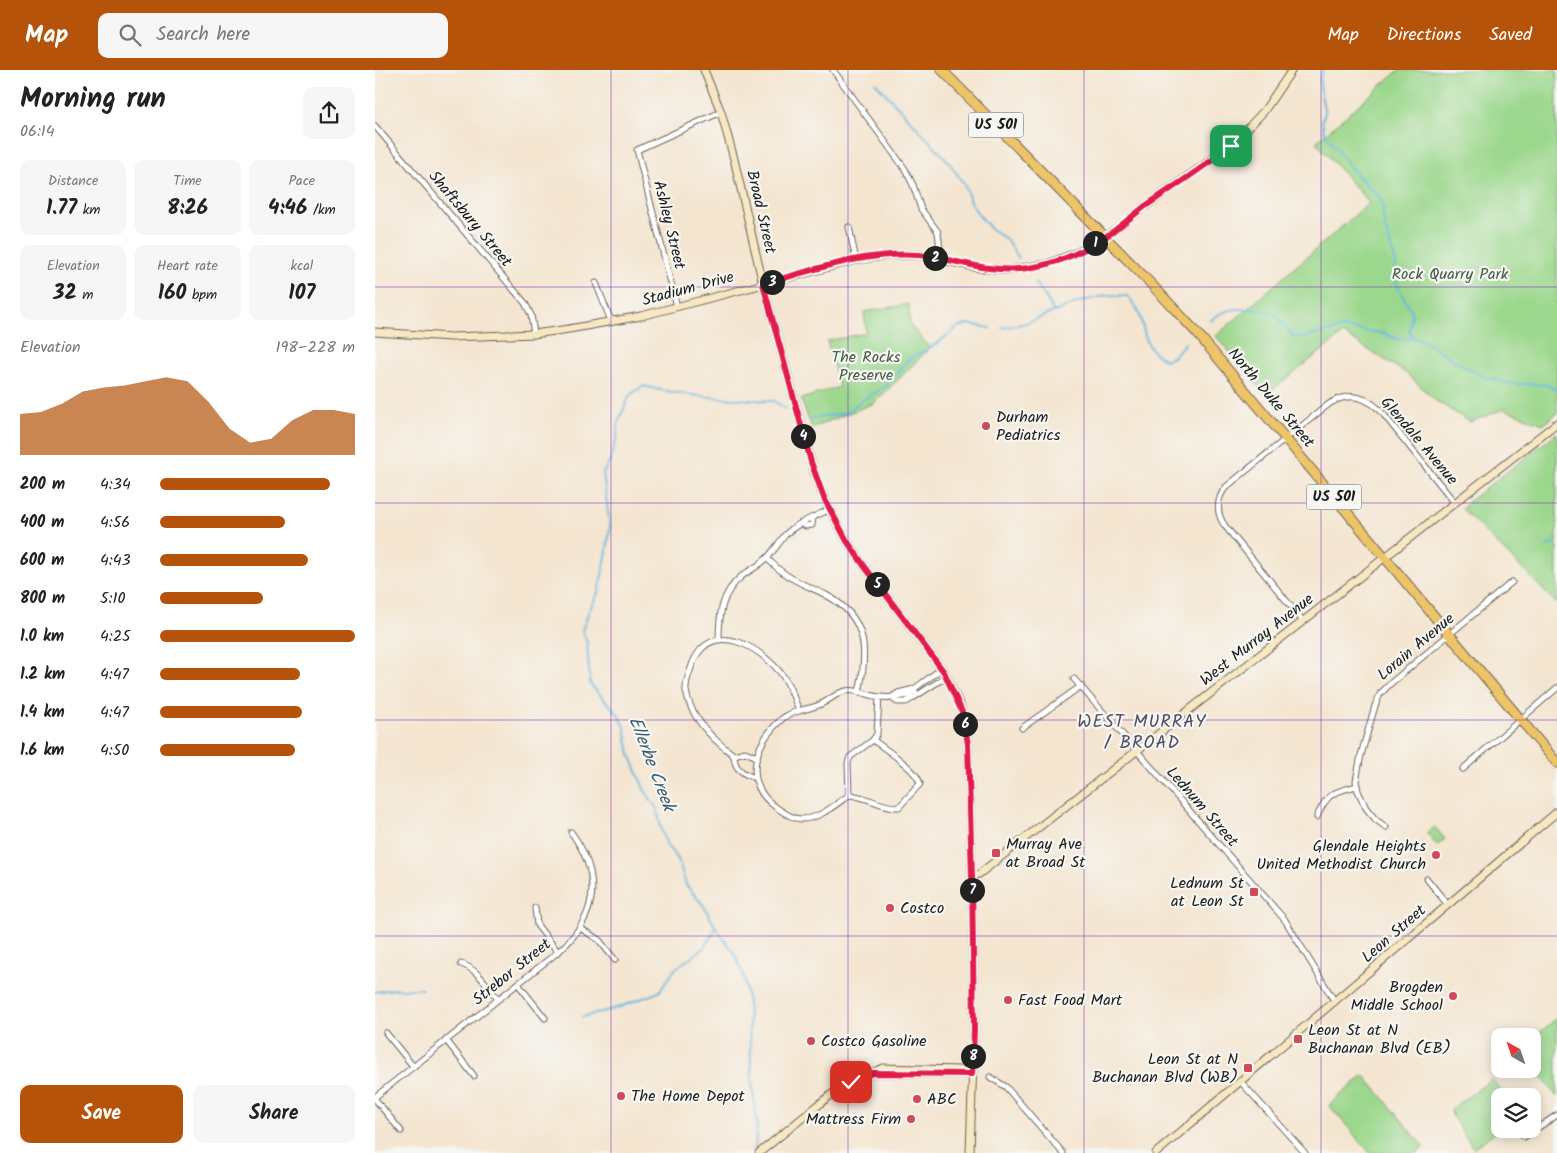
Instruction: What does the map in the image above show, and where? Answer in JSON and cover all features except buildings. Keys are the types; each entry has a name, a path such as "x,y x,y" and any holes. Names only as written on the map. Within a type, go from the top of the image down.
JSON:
{"highway":[{"name":"North Duke Street","path":"942,70 1197,334 1557,763"}],"street":[{"name":"Broad Street","path":"704,70 721,112 740,182 763,284 816,479 829,510 847,541 947,676 960,705 967,734 972,876 974,1030 970,1153"},
{"path":"833,70 905,168 921,209 938,232 941,259"},
{"name":"Stadium Drive","path":"375,332 451,337 535,334 613,322 856,260 897,254 919,255 996,270 1027,268 1062,259 1105,237 1231,146 1264,111 1292,70"},
{"name":"Ashley Street","path":"677,307 637,150 721,112"},
{"name":"Shaftsbury Street","path":"375,126 525,303 531,314 535,334"},
{"path":"849,227 856,260"},
{"path":"595,282 605,308 613,322"},
{"name":"Glendale Avenue","path":"1303,621 1225,526 1218,510 1221,496 1226,487 1286,439 1337,400 1347,396 1360,397 1372,403 1380,410 1455,502"},
{"name":"West Murray Avenue","path":"972,876 979,874 1557,423"},
{"path":"719,640 721,608 727,593 740,578 767,558 786,534 806,520 829,510"},
{"path":"767,558 785,575 833,600 848,611 853,618 861,632 865,646 864,671 859,692"},
{"name":"Lorain Avenue","path":"1357,786 1361,755 1380,694 1511,582"},
{"path":"755,778 742,772 737,767 734,755 704,728 694,712 687,694 687,680 697,656 708,645 719,640 733,640 745,645 773,664 787,683 799,711"},
{"path":"873,740 919,778 920,784 899,807 892,807 868,798 849,795 821,813 801,819 788,814 769,802 760,791 755,778 757,757 764,740 786,716 822,704 842,692 859,692 879,697 891,697 914,688 941,669"},
{"path":"891,697 897,702 917,695 947,676"},
{"name":"Lednum Street","path":"1074,679 1285,920 1335,1002"},
{"path":"1022,728 1081,686"},
{"path":"914,688 917,695"},
{"path":"908,698 914,688"},
{"path":"1463,769 1557,688"},
{"path":"849,795 847,770 850,757 873,740 878,730 879,697"},
{"path":"734,755 745,752 757,757"},
{"path":"1317,817 1329,797 1340,790 1357,786 1371,814 1386,827"},
{"name":"Leon Street","path":"1156,1153 1557,812"},
{"name":"Strebor Street","path":"375,1098 558,952 581,928 590,902 591,879 584,853 571,832"},
{"path":"1427,879 1448,905"},
{"path":"535,908 537,925 558,952"},
{"path":"581,928 599,940 615,960"},
{"path":"461,964 475,971 498,999"},
{"path":"517,984 545,1018"},
{"path":"386,1033 413,1066"},
{"path":"446,1040 474,1076"},
{"path":"761,1151 837,1090 872,1073 972,1074"},
{"path":"990,1077 1006,1087 1063,1153"},
{"path":"1241,1082 1305,1153"},
{"path":"375,1098 401,1131"},
{"path":"1541,1126 1557,1115"}],"green space":[{"name":"Rock Quarry Park","path":"1399,70 1557,70 1557,413 1543,424 1504,409 1470,422 1436,401 1406,373 1343,334 1266,395 1216,336 1369,203 1316,142"},
{"name":"The Rocks Preserve","path":"909,304 910,325 930,348 874,403 812,428 801,399 839,387 827,341 866,333 864,312"},
{"path":"1557,433 1557,604 1462,509 1468,502"},
{"path":"1435,827 1445,839 1437,846 1427,833"},
{"path":"1557,1018 1557,1097 1541,1076 1541,1031"},
{"path":"1364,1075 1424,1147 1416,1153 1370,1153 1329,1105"},
{"path":"1492,1079 1499,1088 1491,1088 1491,1135 1473,1148 1452,1116 1451,1109"}],"waterway":[{"path":"1323,70 1320,79 1325,113 1322,121 1324,131 1349,166 1379,197 1383,205 1386,231 1396,263 1393,276 1411,310 1409,332 1414,338"},
{"path":"875,82 948,161 964,184 971,203 978,214 991,229 1006,239 1019,258"},
{"path":"1035,283 1054,312"},
{"name":"Ellerbe Creek","path":"1002,328 1026,323 1079,302 1108,295 1128,296 1138,311 1149,346 1159,356 1166,360 1173,357 1185,343"},
{"name":"Ellerbe Creek","path":"1210,321 1230,310 1250,309 1276,314 1294,337 1305,337 1343,328 1382,333 1397,339 1415,338 1424,341 1456,362 1490,379 1515,384 1542,384 1557,390"},
{"name":"Ellerbe Creek","path":"810,419 846,413 865,398 886,386 909,359 935,345 958,327 969,324 990,328"},
{"name":"Ellerbe Creek","path":"756,1153 757,1126 752,1080 748,1004 744,977 735,954 716,928 704,906 686,885 678,859 667,846 657,809 644,789 630,754 625,727 618,714 590,684 587,643 582,630 598,593 606,557 610,527 603,473 610,461 617,436 618,423 629,396 643,386 692,395 774,401 786,409"},
{"path":"1546,546 1557,543"},
{"path":"582,1017 617,1008 659,992 676,968 704,948 716,928"},
{"path":"375,992 394,989 422,989"}],"place":[{"name":"Durham Pediatrics","path":"986,426"},
{"name":"Murray Ave at Broad St","path":"996,853"},
{"name":"Glendale Heights United Methodist Church","path":"1436,855"},
{"name":"Lednum St at Leon St","path":"1254,892"},
{"name":"Costco","path":"890,908"},
{"name":"Brogden Middle School","path":"1453,996"},
{"name":"Fast Food Mart","path":"1008,1000"},
{"name":"Leon St at N Buchanan Blvd (EB)","path":"1298,1039"},
{"name":"Costco Gasoline","path":"811,1041"},
{"name":"Leon St at N Buchanan Blvd (WB)","path":"1248,1068"},
{"name":"The Home Depot","path":"621,1096"},
{"name":"ABC","path":"917,1099"},
{"name":"Mattress Firm","path":"911,1119"}],"district":[{"name":"WEST MURRAY / BROAD","path":"1142,732"}],"route":[{"path":"851,1082 872,1073 972,1074 974,1030 972,876 967,734 960,705 944,672 847,541 824,498 811,462 763,284 867,257 897,254 919,255 996,270 1027,268 1047,264 1078,252 1105,237 1231,146"}]}
